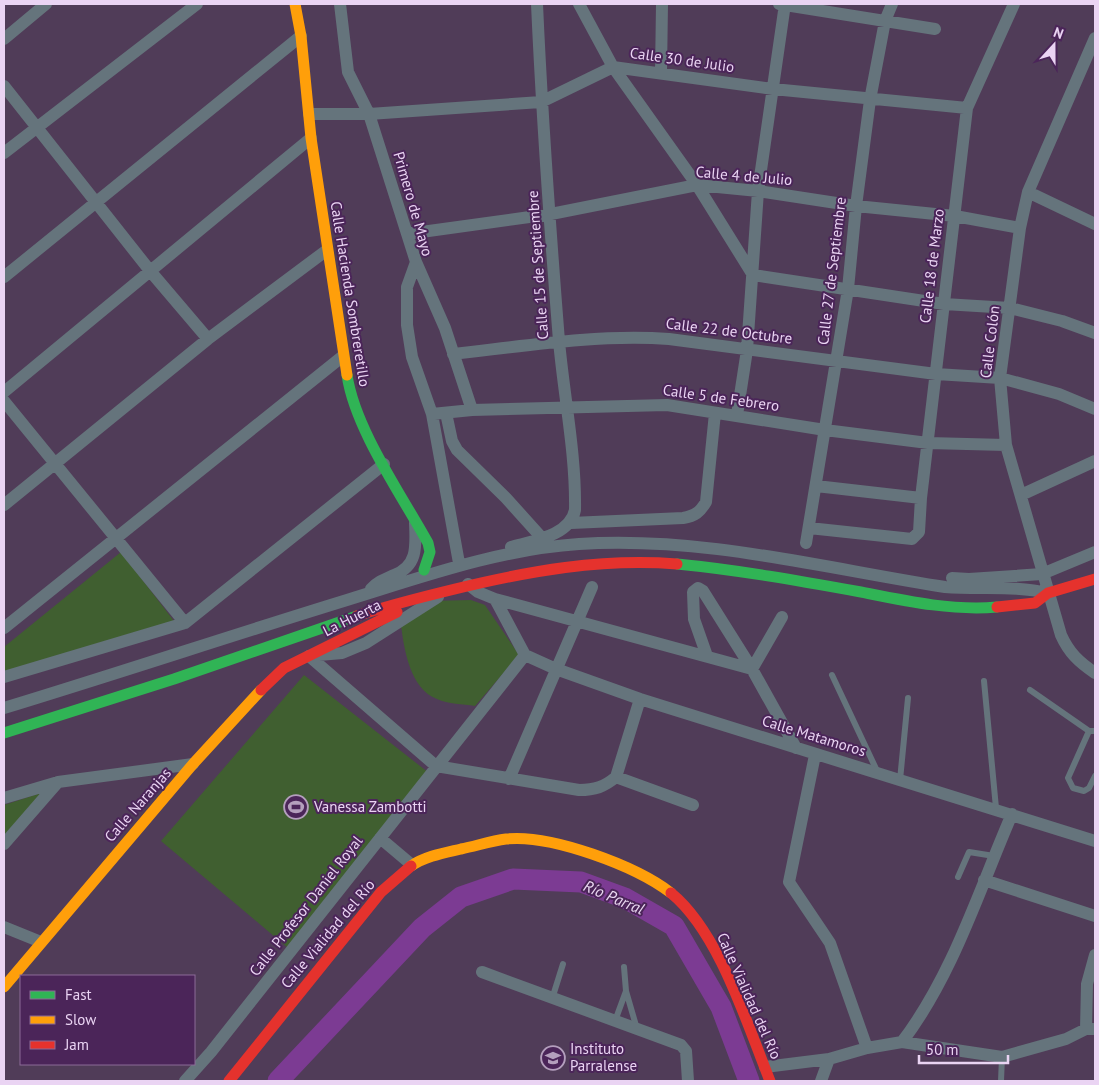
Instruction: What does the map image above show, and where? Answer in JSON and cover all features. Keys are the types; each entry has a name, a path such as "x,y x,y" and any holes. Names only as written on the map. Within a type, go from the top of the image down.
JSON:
{"street":[{"path":"4,39 46,4"},
{"path":"4,154 37,126 197,4"},
{"name":"Calle Hacienda Sombreretillo","path":"295,4 301,36 311,138 349,389 357,414 415,518 430,552 424,570"},
{"name":"Primero de Mayo","path":"340,4 348,72 370,114 416,262 406,288 407,324 412,357 432,414 456,563 542,538"},
{"name":"Calle 15 de Septiembre","path":"537,4 559,343 568,408 575,499 575,510 571,523"},
{"path":"578,4 613,67 697,185 753,275 944,304 1010,308 1062,321 1095,333"},
{"path":"661,73 662,4"},
{"path":"736,415 747,350 758,191 783,4 935,29"},
{"name":"Calle 27 de Septiembre","path":"806,543 848,289 856,206 870,100 885,21 892,4"},
{"name":"Calle 18 de Marzo","path":"809,528 912,539 919,532 921,498 967,108 1014,4"},
{"path":"4,278 95,201 301,36"},
{"name":"Calle Colón","path":"1095,38 1028,192 1020,228 1000,378 1006,445 1048,593 1067,649 1078,661 1095,673"},
{"name":"Calle 30 de Julio","path":"309,114 370,114 542,102 613,67 773,89 967,108"},
{"path":"4,86 151,272 208,339"},
{"path":"4,392 311,138"},
{"name":"Calle 4 de Julio","path":"407,234 551,214 697,185 758,191 856,206 954,216 1020,228"},
{"path":"1028,192 1095,224"},
{"path":"4,505 208,339 327,250"},
{"path":"416,262 445,328 472,410"},
{"name":"Calle 22 de Octubre","path":"453,354 559,343 651,338 936,374 1000,378 1059,394 1095,409"},
{"path":"4,628 343,356"},
{"path":"4,402 185,623"},
{"name":"Calle 5 de Febrero","path":"432,414 472,410 667,405 825,430 928,443 1006,445"},
{"path":"446,413 456,450 486,477 542,538 559,531 571,523 683,518 693,516 701,511 706,502 715,413"},
{"path":"1021,495 1095,461"},
{"path":"4,677 185,623 384,464"},
{"path":"816,486 921,498"},
{"path":"367,594 377,583 406,570 411,564 416,546 415,518"},
{"path":"4,708 367,594 522,552 576,544 634,542 698,545 761,554 945,587 974,590 1030,589 1048,593"},
{"path":"952,578 969,579 1042,574 1095,552"},
{"path":"4,733 174,679 385,606 468,584 524,572 592,563 652,562 733,569 925,604 976,609 1035,603 1048,593 1095,579"},
{"path":"468,584 478,592 495,599 752,669"},
{"path":"509,779 592,587"},
{"path":"707,656 694,619 693,592 698,588 703,591 752,669 796,748"},
{"path":"309,656 342,653 366,642 401,622 450,589"},
{"path":"495,599 525,655"},
{"name":"La Huerta","path":"309,656 396,613 407,604"},
{"path":"752,669 782,617"},
{"name":"Calle Matamoros","path":"525,655 556,669 640,699 815,755 996,808 1095,841"},
{"name":"Calle Profesor Daniel Royal","path":"185,1081 211,1052 525,655"},
{"path":"309,656 436,766 579,790 594,790 606,785 616,777 640,699"},
{"name":"Calle Naranjas","path":"4,987 194,764 272,678 284,668 309,656"},
{"path":"815,755 788,877 790,888 830,943 867,1048"},
{"path":"4,798 58,782 194,764"},
{"path":"616,777 693,805"},
{"path":"4,844 58,782"},
{"path":"902,1042 936,990 1012,814"},
{"path":"380,838 412,865"},
{"name":"Calle Vialidad del Río","path":"229,1081 373,900 412,865 434,855 506,840 534,840 595,856 656,882 679,900 700,925 726,973 770,1081"},
{"path":"984,880 1095,916"},
{"path":"4,927 41,942"},
{"path":"765,1067 829,1059 867,1048 902,1042 1002,1057 1066,1039 1090,1029 1086,984 1095,954"},
{"path":"482,972 681,1045 686,1051 688,1081"},
{"path":"821,1081 829,1059"}],"lane":[{"path":"832,675 878,773"},
{"path":"984,681 996,808"},
{"path":"1030,690 1092,731 1068,778 1074,788 1084,791 1089,788 1095,776"},
{"path":"900,780 908,698"},
{"path":"958,877 969,852 994,856"},
{"path":"552,999 563,964"},
{"path":"624,967 626,991 637,1029"},
{"path":"614,1020 626,991"},
{"path":"1001,1081 1002,1057"}],"green space":[{"path":"121,552 174,621 4,676 4,647"},
{"path":"471,600 485,605 519,655 475,706 441,701 420,687 410,667 401,625 429,601"},
{"name":"Vanessa Zambotti","path":"304,675 429,773 288,948 161,841"},
{"path":"44,792 4,839 4,805"}],"waterway":[{"name":"Río Parral","path":"278,1081 422,928 461,897 513,879 581,882 625,898 674,926 721,1007 749,1081"}],"traffic: fast":[{"path":"347,375 359,417 369,439 428,543 430,552 424,570"},
{"path":"677,564 769,576 929,604 963,608 997,607"},
{"path":"4,733 174,679 357,616"}],"traffic: slow":[{"path":"295,4 301,36 311,138 347,375"},
{"path":"4,987 193,764 261,690"},
{"path":"411,866 429,857 448,852 500,840 525,839 569,847 592,854 637,872 671,893"}],"traffic: jam":[{"path":"357,616 443,592 538,572 621,563 677,564"},
{"path":"997,607 1035,603 1048,593 1095,579"},
{"path":"261,690 284,668 397,612"},
{"path":"229,1081 381,892 411,866"},
{"path":"671,893 688,910 717,955 730,980 770,1081"}],"place":[{"name":"Vanessa Zambotti","path":"296,807"},
{"name":"Instituto Parralense","path":"553,1058"}]}
